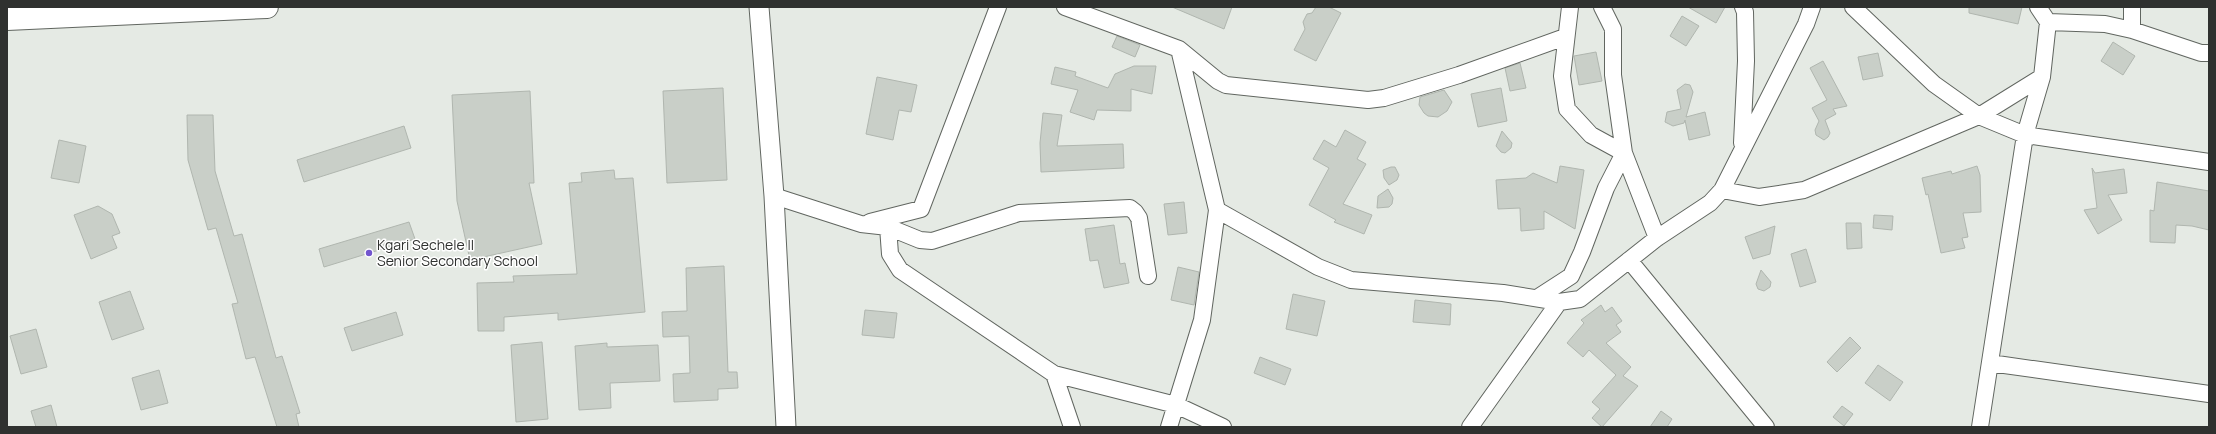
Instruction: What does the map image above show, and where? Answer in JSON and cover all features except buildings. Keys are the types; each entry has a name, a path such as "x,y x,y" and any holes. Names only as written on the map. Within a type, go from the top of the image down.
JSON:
{"main road":[{"path":"7,19 268,7"}],"street":[{"path":"759,7 774,196 786,427"},
{"path":"907,235 921,209 998,7"},
{"path":"1065,7 1179,49 1218,81 1226,85 1368,100 1384,98 1451,77 1565,37"},
{"path":"1570,7 1565,37 1562,76 1567,109 1592,135 1624,153"},
{"path":"1602,7 1613,29 1613,74 1624,153 1657,238"},
{"path":"1742,149 1746,61 1745,12 1743,7"},
{"path":"1217,210 1318,267 1351,280 1462,288 1559,302 1580,299 1657,238 1710,203 1722,190 1806,24 1812,7"},
{"path":"1853,7 1934,84 1979,116 2025,134 2209,162"},
{"path":"1980,427 2025,134 2042,77 2048,22 2038,7"},
{"path":"2132,7 2132,30"},
{"path":"2048,22 2099,23 2132,30 2202,53 2209,53"},
{"path":"1169,427 1202,320 1217,210 1179,49"},
{"path":"1722,190 1759,198 1804,190 1979,116 2042,77"},
{"path":"1538,298 1571,276 1580,258 1606,188 1624,153"},
{"path":"774,196 861,224 888,227 920,240 932,241 1019,213 1130,208 1139,218 1148,276"},
{"path":"861,224 921,209"},
{"path":"888,227 890,254 900,270 1054,374 1176,405 1223,427"},
{"path":"1629,260 1766,427"},
{"path":"1470,427 1559,302"},
{"path":"1990,363 2209,394"},
{"path":"1054,374 1072,427"}],"place":[{"name":"Kgari Sechele II Senior Secondary School","path":"369,253"}]}
